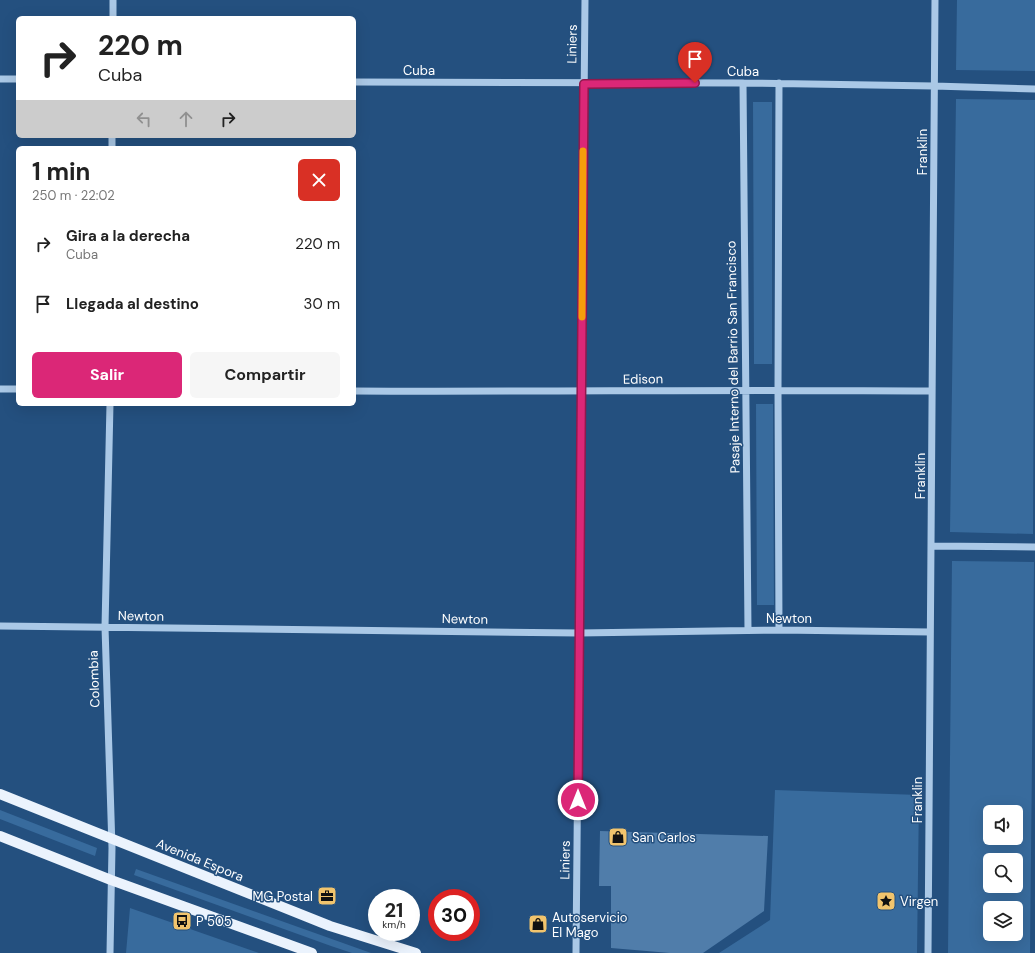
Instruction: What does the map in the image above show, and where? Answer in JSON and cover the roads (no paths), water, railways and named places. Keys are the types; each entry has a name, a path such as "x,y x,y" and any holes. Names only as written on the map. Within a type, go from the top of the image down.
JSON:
{"main road":[{"name":"Avenida Espora","path":"0,794 330,926 416,953"},
{"path":"0,836 111,880 312,953"}],"street":[{"path":"113,0 113,16"},
{"name":"Liniers","path":"576,953 585,0"},
{"name":"Franklin","path":"928,953 935,0"},
{"path":"0,79 16,79"},
{"name":"Cuba","path":"356,82 584,84 779,83 1035,89"},
{"name":"Pasaje Interno del Barrio San Francisco","path":"743,83 748,630"},
{"path":"779,83 779,630"},
{"path":"0,389 16,390"},
{"name":"Edison","path":"356,391 581,392 778,389 932,391"},
{"name":"Colombia","path":"110,406 105,627 111,838 110,953"},
{"path":"931,546 1035,547"},
{"name":"Newton","path":"0,626 579,633 748,630 930,632"}],"place":[{"name":"San Carlos","path":"618,837"},
{"name":"MG Postal","path":"327,896"},
{"name":"Virgen","path":"886,901"},
{"name":"P 505","path":"182,921"},
{"name":"Autoservicio El Mago","path":"538,924"}]}
